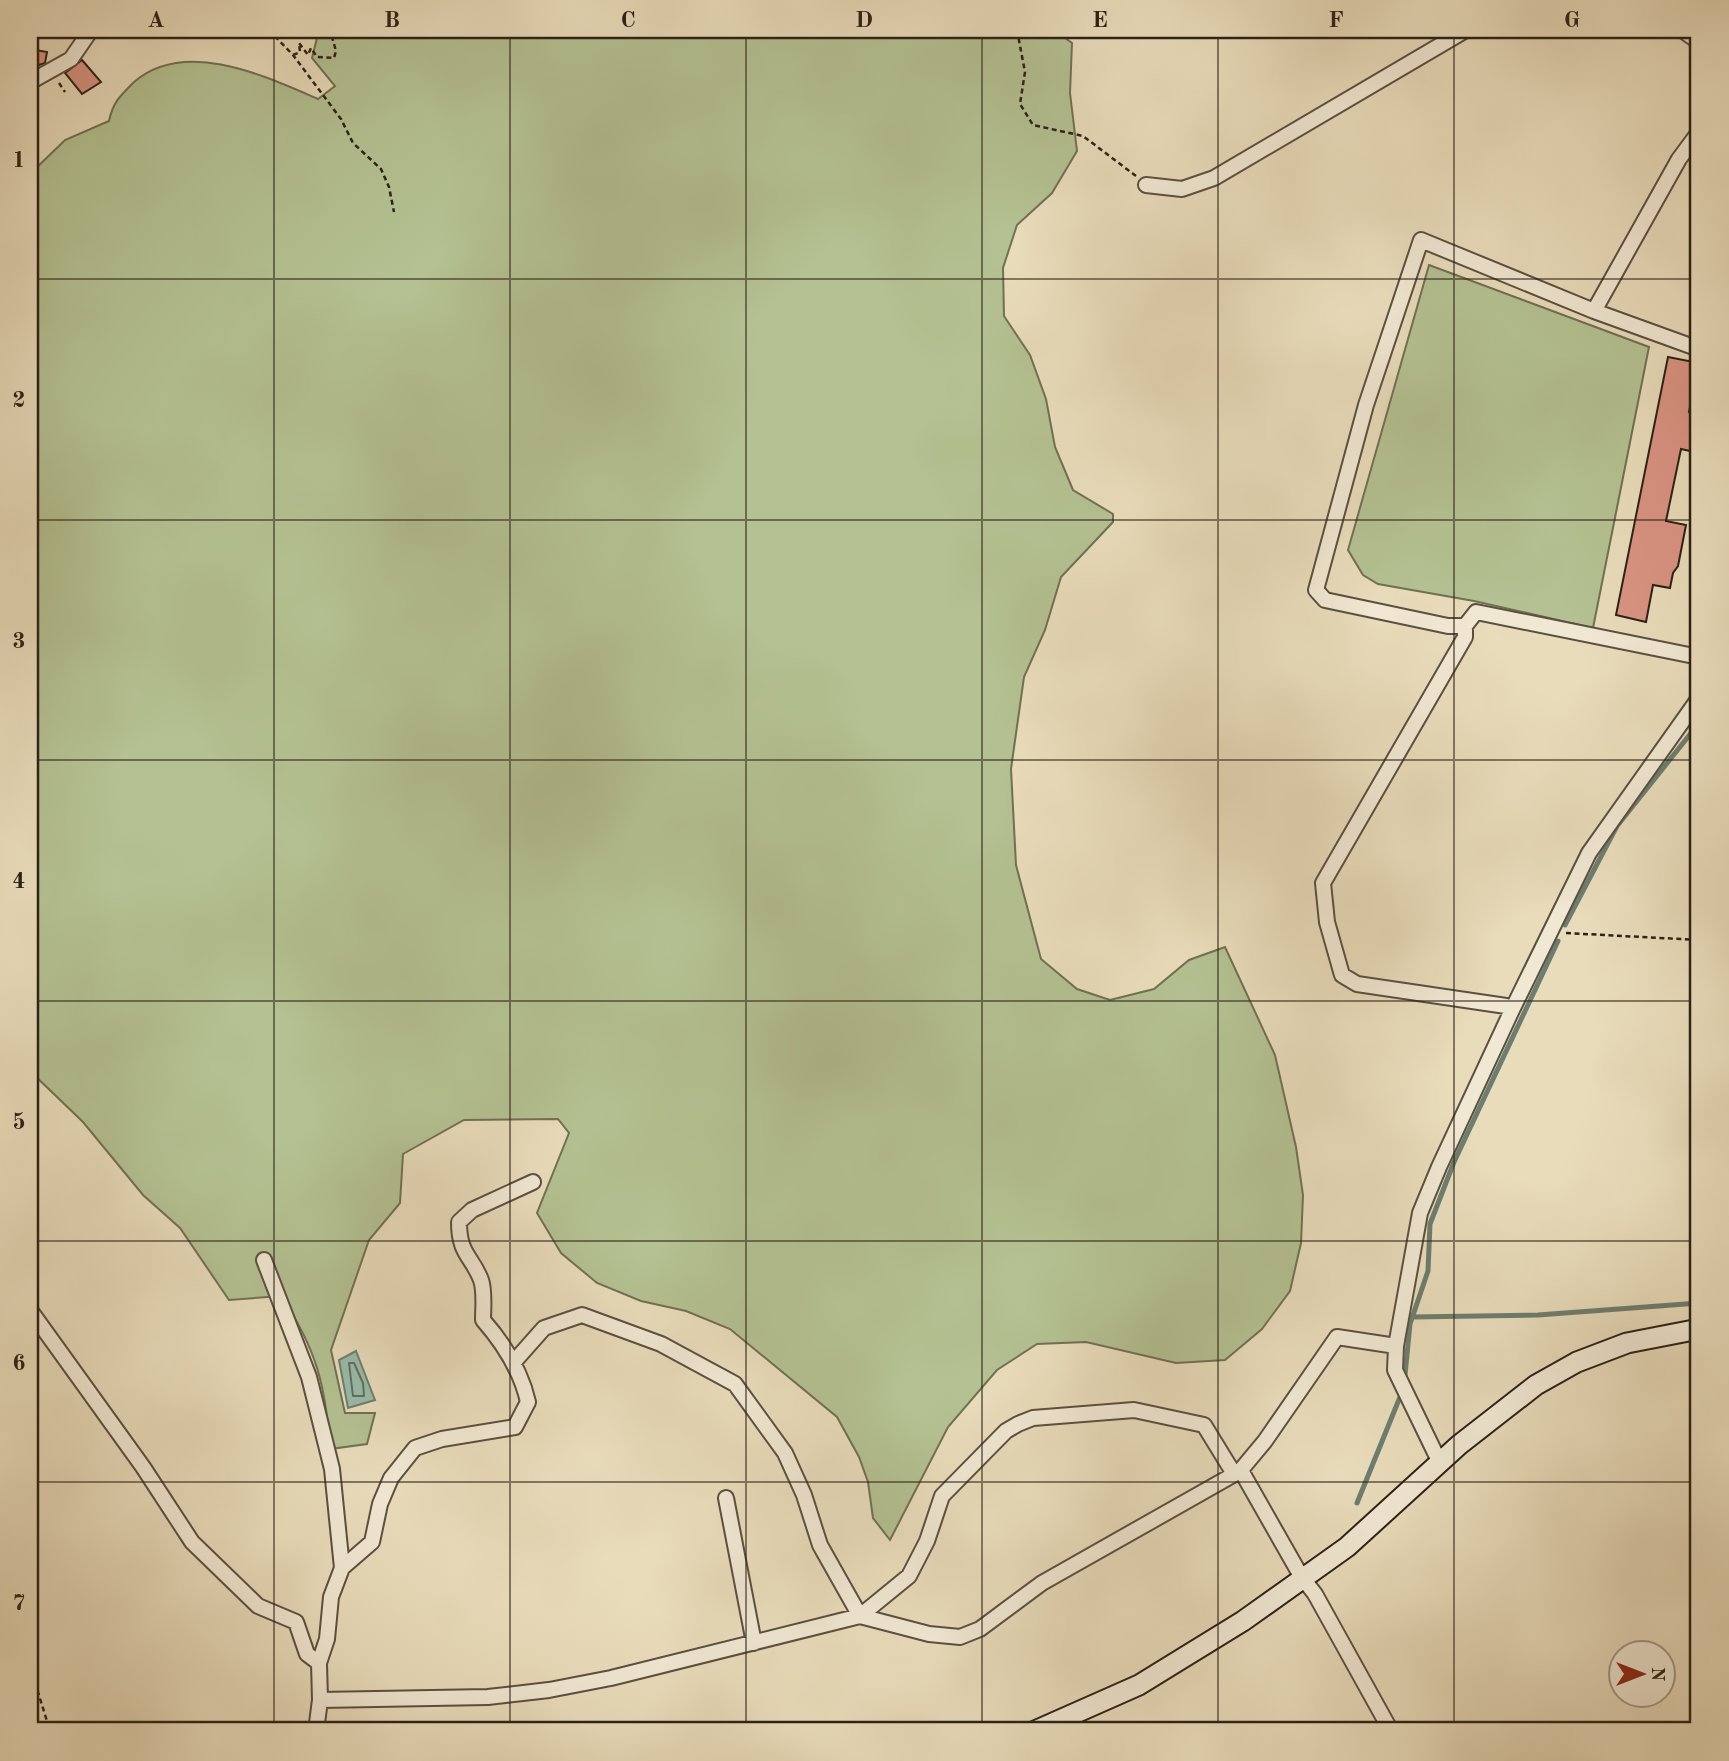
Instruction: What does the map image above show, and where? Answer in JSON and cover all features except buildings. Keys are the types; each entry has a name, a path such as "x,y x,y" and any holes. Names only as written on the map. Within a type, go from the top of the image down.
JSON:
{"street":[{"path":"30,82 71,59 91,30"},
{"path":"1146,185 1182,189 1214,178 1466,30"},
{"path":"1682,30 1699,42"},
{"path":"1594,311 1679,159 1699,132"},
{"path":"1465,626 1448,625 1325,600 1316,590 1366,405 1421,240 1594,311 1699,349"},
{"path":"1512,1010 1506,1006 1357,984 1342,975 1327,922 1323,883 1465,637 1465,626 1476,612 1699,657"},
{"path":"1440,1463 1395,1370 1396,1346 1420,1213 1438,1167 1588,853 1699,698"},
{"path":"342,1568 372,1542 380,1504 391,1478 415,1448 442,1439 515,1427 528,1402 522,1378 496,1335 483,1320 482,1281 468,1261 459,1238 459,1222 472,1210 533,1182"},
{"path":"264,1260 309,1377 332,1469 342,1568 331,1597 327,1639 319,1664 320,1700 316,1731"},
{"path":"30,1310 143,1467 192,1542 258,1606 296,1622 307,1654 319,1664"},
{"path":"513,1363 544,1328 582,1315 661,1344 735,1384 785,1453 804,1495 820,1545 860,1616 929,1634 960,1637 971,1634 1042,1583 1240,1471 1265,1441 1337,1336 1396,1346"},
{"path":"1035,1731 1139,1685 1243,1621 1301,1576 1347,1546 1440,1463 1536,1385 1577,1362 1627,1343 1699,1329"},
{"path":"320,1700 488,1697 550,1690 611,1678 860,1616 909,1576 927,1541 942,1496 1006,1431 1033,1418 1134,1410 1204,1425 1231,1469 1240,1471 1301,1576 1315,1594 1391,1731"},
{"path":"726,1498 754,1643"}],"path":[{"path":"269,30 293,55 341,119 353,143 381,169 389,187 394,212"},
{"path":"293,55 300,52 299,43 308,55 311,48 317,57 334,58 330,30"},
{"path":"1017,30 1025,72 1020,104 1033,125 1083,136 1146,185"},
{"path":"1548,932 1699,940"},
{"path":"30,1666 50,1731"}],"shaded area":[{"path":"323,30 1054,30 1072,43 1070,93 1077,151 1052,193 1017,225 1003,268 1004,316 1030,355 1046,399 1055,447 1073,490 1113,514 1113,522 1061,577 1045,630 1024,677 1011,769 1016,865 1041,959 1077,989 1110,1000 1154,989 1189,960 1225,947 1275,1055 1296,1147 1303,1195 1301,1243 1290,1291 1262,1329 1225,1360 1176,1363 1086,1342 1037,1344 997,1370 948,1427 890,1540 873,1518 868,1482 859,1457 837,1417 730,1329 686,1311 641,1301 597,1283 561,1253 537,1213 569,1133 558,1119 464,1120 403,1154 400,1203 369,1240 331,1350 345,1413 375,1413 367,1444 330,1449 326,1406 317,1368 303,1333 281,1296 229,1300 180,1228 143,1195 83,1122 30,1071 30,410 33,397 30,391 30,174 65,140 109,121 118,100 134,82 154,69 177,63 225,65 274,80 318,99 335,86 312,58 318,34"},
{"path":"1429,265 1649,347 1593,628 1474,601 1378,584 1363,575 1348,550"}],"water":[{"path":"356,1351 375,1400 348,1408 339,1360"}],"waterway":[{"path":"1565,925 1617,826 1699,723"},
{"path":"1405,1375 1410,1324 1428,1271 1430,1224 1454,1162 1558,941"},
{"path":"1413,1317 1538,1315 1699,1303"},
{"path":"1357,1503 1400,1397"}]}
